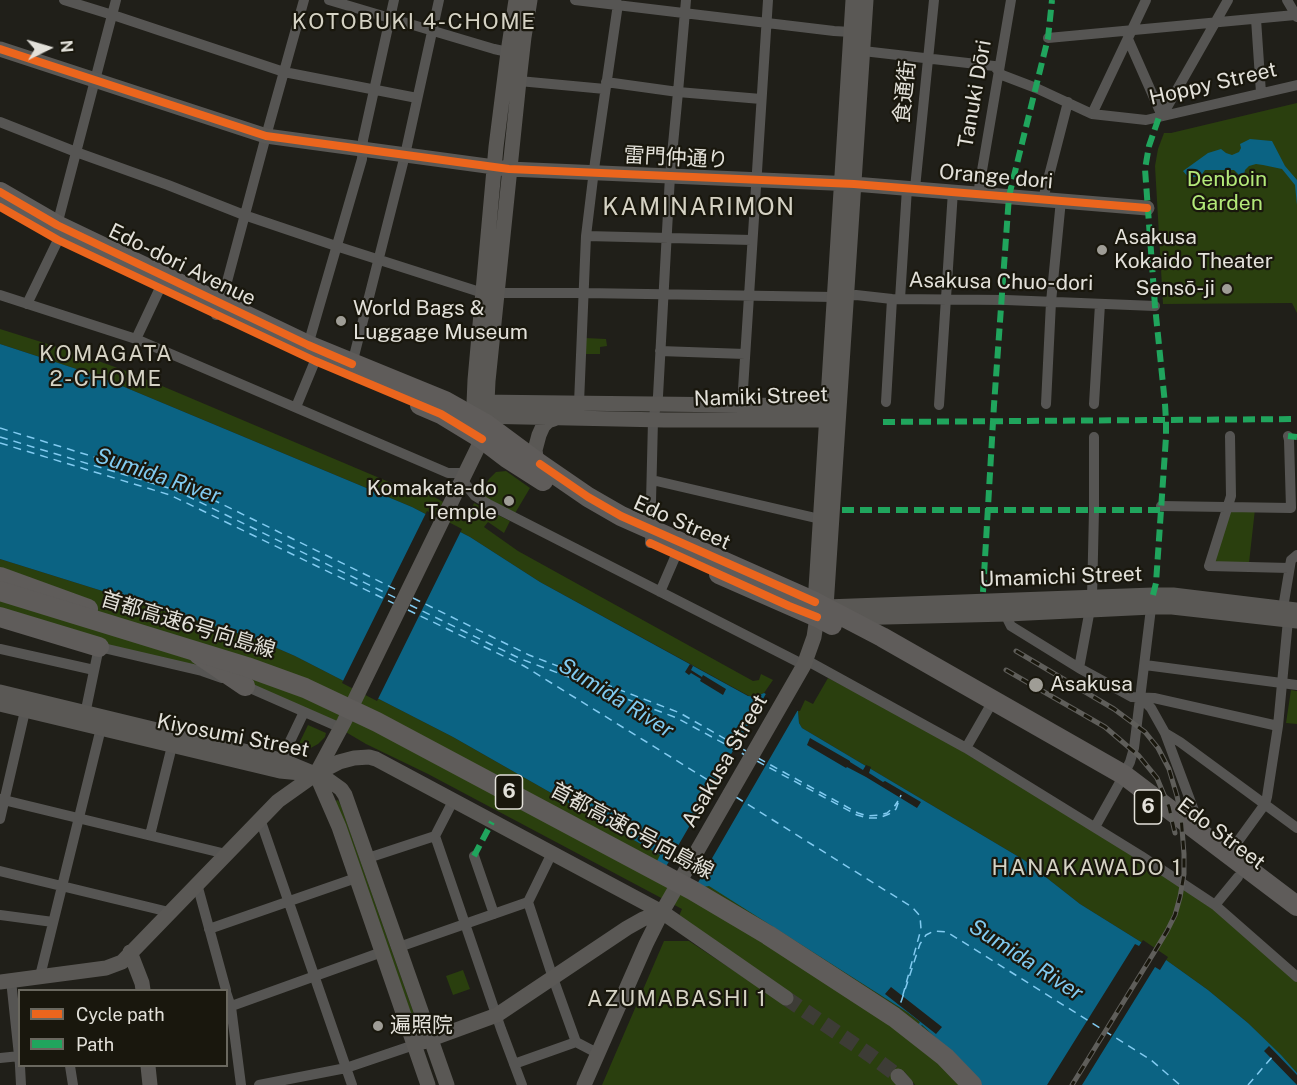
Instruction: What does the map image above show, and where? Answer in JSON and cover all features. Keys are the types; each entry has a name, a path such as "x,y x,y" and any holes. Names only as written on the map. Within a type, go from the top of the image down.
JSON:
{"highway":[{"name":"Edo-dori Avenue","path":"0,192 57,233 312,353 352,364"},
{"path":"0,207 57,233 160,288 218,309"},
{"path":"312,353 438,406 480,419"},
{"path":"352,364 438,406"},
{"name":"Edo Street","path":"480,419 540,464 588,497 621,516 676,555 789,606 820,609 887,654 990,706"},
{"name":"Edo Street","path":"480,419 507,458 583,507 614,525 650,536 820,609 847,618 990,706 1122,780 1189,825 1297,906"},
{"path":"0,577 183,644 245,686"},
{"name":"首都高速6号向島線","path":"0,591 247,667 305,688 377,723 671,879 768,934 894,1017 945,1057 972,1085"},
{"name":"首都高速6号向島線","path":"0,605 243,678 299,700 370,733 675,895 761,945 914,1047 954,1085"},
{"path":"0,617 99,647"},
{"name":"Edo Street","path":"1122,780 1196,846 1297,921"}],"street":[{"path":"64,0 284,72 417,98"},
{"path":"27,304 57,233 94,79 116,0"},
{"path":"218,309 304,0"},
{"path":"329,0 508,52"},
{"path":"296,406 312,353 336,246 362,159 363,140 394,0"},
{"path":"352,364 405,154 439,0"},
{"path":"316,774 473,457 480,419 502,168 508,52 516,0"},
{"path":"502,168 519,81 530,0"},
{"path":"575,0 851,32"},
{"path":"650,536 654,420 657,404 670,176 686,0"},
{"path":"742,405 768,0"},
{"path":"820,609 820,519 841,296 848,183 853,0"},
{"path":"848,183 863,51 866,0"},
{"name":"食通街","path":"886,402 896,299 934,0"},
{"name":"Tanuki Dōri","path":"978,194 1011,0"},
{"path":"1092,114 1146,0"},
{"path":"1162,116 1228,0"},
{"path":"1048,38 1130,35 1214,23 1296,16 1287,0"},
{"path":"579,403 586,236 618,4"},
{"path":"1256,19 1261,93"},
{"path":"1130,35 1162,116"},
{"name":"雷門仲通り","path":"0,49 266,136 502,168 848,183"},
{"name":"Hoppy Street","path":"863,51 994,66 1002,75 1092,114 1146,120 1297,85"},
{"path":"519,81 761,99"},
{"path":"1043,199 1068,102"},
{"name":"Asakusa Chuo-dori","path":"0,122 244,215 378,260 490,293 584,292 841,296 1155,306"},
{"name":"Orange dori","path":"848,183 1147,208"},
{"path":"939,405 953,191"},
{"path":"1046,404 1051,302 1060,200"},
{"path":"586,236 752,240"},
{"path":"136,339 160,288"},
{"path":"0,295 136,339 448,473 464,476 479,499 660,592 820,669 966,748 1095,827 1215,905 1297,977"},
{"path":"1094,404 1100,304"},
{"path":"660,351 745,354"},
{"name":"Namiki Street","path":"545,413 579,403 742,405 831,414"},
{"path":"540,464 535,450 543,426 548,421 545,413"},
{"name":"Namiki Street","path":"480,419 545,413 654,420 831,414"},
{"path":"820,609 831,414"},
{"path":"1230,436 1231,496 1209,566 1289,568"},
{"path":"1161,506 1291,508 1288,436"},
{"path":"1079,668 1091,603 1094,437"},
{"path":"652,480 820,519"},
{"path":"660,592 676,555"},
{"path":"1228,855 1265,804 1278,726 1291,615 1289,568 1291,560 1297,555"},
{"name":"Umamichi Street","path":"820,609 1152,601 1173,596 1291,615"},
{"path":"1095,827 1122,780 1134,748 1152,601"},
{"path":"847,618 1008,614 1091,603"},
{"name":"Asakusa Street","path":"584,1085 646,942 805,662 814,637 820,609"},
{"path":"1008,614 1011,626 1079,668 1132,697 1154,698 1278,726"},
{"path":"83,719 99,647 202,671 342,725"},
{"path":"0,649 94,670"},
{"path":"1145,665 1297,685"},
{"name":"Kiyosumi Street","path":"0,692 83,719"},
{"path":"1141,698 1151,708 1165,733 1196,816 1189,825"},
{"name":"Kiyosumi Street","path":"0,704 25,711 83,719 281,760 316,774"},
{"path":"966,748 990,706"},
{"path":"0,819 2,800 25,711"},
{"path":"281,760 304,712"},
{"path":"40,976 103,723"},
{"name":"Kiyosumi Street","path":"103,723 172,746 280,771 316,774"},
{"path":"1165,733 1297,828"},
{"path":"150,836 172,746"},
{"path":"18,1050 6,981 106,968 122,962 278,801 316,774 354,758 376,759 662,912 786,998"},
{"path":"316,774 333,782 345,795 447,1085"},
{"path":"316,774 339,827 428,1085"},
{"path":"2,800 226,854"},
{"path":"368,858 435,836 453,801"},
{"path":"260,819 352,1085"},
{"path":"435,836 522,1085"},
{"path":"552,853 528,902 576,1042 597,1053"},
{"path":"474,856 494,914"},
{"path":"0,871 169,912"},
{"path":"1215,905 1238,877"},
{"path":"209,928 356,878"},
{"path":"197,884 225,989"},
{"path":"399,947 528,902"},
{"path":"259,1085 346,1068 497,1015 627,927 662,912"},
{"path":"0,915 53,922"},
{"path":"130,952 143,989"},
{"path":"241,1085 229,1008 382,952"},
{"path":"514,1064 576,1042"},
{"path":"0,1058 18,1056"},
{"path":"20,1067 21,1085"},
{"path":"70,1067 73,1085"},
{"path":"148,1067 150,1085"}],"green space":[{"name":"Denboin Garden","path":"1297,103 1297,313 1292,303 1163,304 1155,166 1164,133"},
{"path":"0,329 129,372 422,496 425,492 469,516 474,515 470,512 474,503 510,521 504,533 488,522 484,527 518,551 753,681 759,680 761,674 773,680 764,693 755,697 749,696 540,582 470,537 412,507 98,376 0,344"},
{"path":"585,338 606,339 607,346 600,347 600,354 585,354"},
{"path":"506,471 530,488 514,515 481,494 489,479 496,472"},
{"path":"1229,509 1255,509 1249,563 1212,564"},
{"path":"0,559 256,639 295,656 453,737 660,855 657,862 703,887 709,885 907,1012 920,1022 919,1028 922,1025 954,1055 980,1085 915,1085 904,1071 894,1081 897,1085 602,1085 664,941 689,941 751,982 679,916 682,909 428,774 366,744 322,718 264,692 0,621"},
{"path":"828,678 914,722 1135,855 1220,914 1297,982 1297,1073 1248,1023 1208,990 1141,942 1080,904 1024,860 802,728 798,711 805,700 813,704"},
{"path":"1291,690 1297,691 1297,724 1286,723"},
{"path":"308,725 326,733 325,737 307,750 295,752"},
{"path":"338,800 421,1034 418,1034 335,801"},
{"path":"463,970 470,989 453,995 446,976"}],"water":[{"path":"1250,139 1272,141 1285,166 1297,180 1297,205 1295,185 1282,169 1256,164 1249,166 1244,175 1239,175 1234,170 1205,170 1200,177 1188,177 1183,171 1208,153 1221,149 1232,155 1239,152 1240,144"},
{"name":"Sumida River","path":"0,344 98,376 412,507 470,537 540,582 748,696 755,697 764,693 798,711 802,728 1024,860 1080,904 1141,942 1208,990 1248,1023 1281,1055 1297,1073 1297,1085 980,1085 954,1055 922,1025 919,1028 917,1026 920,1022 907,1012 709,886 703,887 656,863 660,855 453,737 295,656 256,639 0,559"}],"pier":[{"path":"427,511 462,529 377,701 342,683"},
{"path":"690,664 693,666 691,670 726,689 723,695 700,681 701,679 685,672"},
{"path":"767,692 799,708 696,886 664,870"},
{"path":"810,738 863,770 866,765 871,767 869,773 921,802 917,808 866,777 846,768 807,745"},
{"path":"1143,940 1168,957 1160,970 1155,967 1082,1085 1047,1085 1135,944 1139,946"},
{"path":"891,987 942,1027 936,1034 885,994"},
{"path":"1269,1046 1297,1075 1297,1085 1264,1051"}],"ferry route":[{"path":"0,428 179,483 401,592"},
{"path":"0,437 175,490 398,599"},
{"path":"0,443 170,495 395,604"},
{"path":"413,598 529,655 680,713 746,751"},
{"path":"410,605 521,659 677,718 745,755"},
{"path":"408,610 524,666 724,790"},
{"path":"758,758 858,813 868,816 887,813 898,801"},
{"path":"757,761 857,815 868,818 879,818 889,814 896,809 901,795"},
{"path":"736,797 912,907 920,916 921,929 901,1002 920,944 926,935 934,931 947,932 1151,1060 1180,1085"},
{"path":"1248,1085 1273,1056"}],"tunnel":[{"path":"786,998 898,1076"}],"railway":[{"path":"1016,651 1114,709 1145,732 1158,748 1169,769 1181,816 1184,874 1175,915 1072,1085"},
{"path":"1006,670 1105,727 1139,756 1157,778 1169,807 1175,833"}],"marked path":[{"path":"983,592 1009,196 1048,38 1052,0"},
{"path":"1153,595 1156,583 1166,421 1145,169 1149,146 1159,117"},
{"path":"883,422 1297,419"},
{"path":"1288,436 1297,437"},
{"path":"842,510 1161,510"},
{"path":"474,856 492,822"}],"cycle path":[{"path":"0,49 266,136 509,169 854,184 1147,208"},
{"path":"0,192 57,225 352,364"},
{"path":"0,207 58,240 315,361 441,414 482,439"},
{"path":"540,464 588,497 621,516 815,602"},
{"path":"650,543 817,617"}],"place":[{"name":"Asakusa Kokaido Theater","path":"1102,250"},
{"name":"Sensō-ji","path":"1227,289"},
{"name":"World Bags & Luggage Museum","path":"341,321"},
{"name":"Komakata-do Temple","path":"509,501"},
{"name":"Asakusa","path":"1036,685"},
{"name":"遍照院","path":"378,1026"}],"district":[{"name":"KOTOBUKI 4-CHOME","path":"414,22"},
{"name":"KAMINARIMON","path":"699,208"},
{"name":"KOMAGATA 2-CHOME","path":"106,366"},
{"name":"HANAKAWADO 1","path":"1087,868"},
{"name":"AZUMABASHI 1","path":"677,999"}]}
